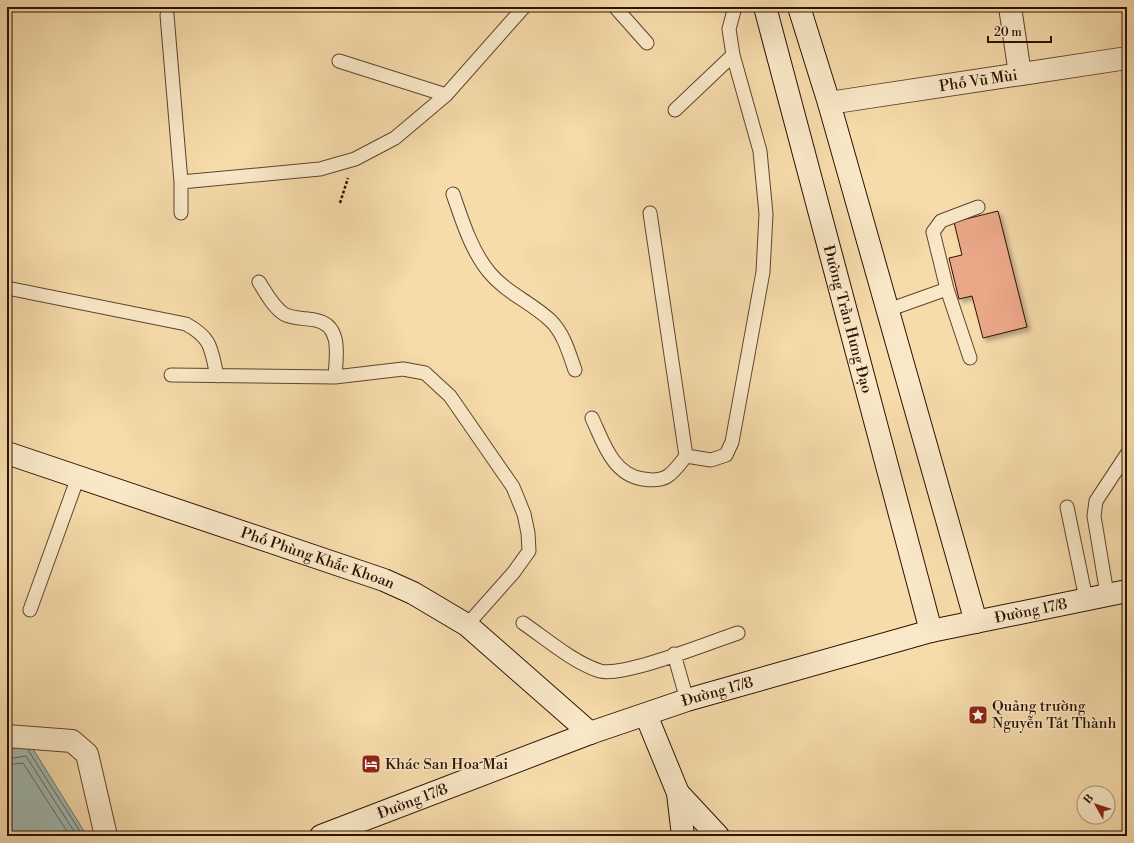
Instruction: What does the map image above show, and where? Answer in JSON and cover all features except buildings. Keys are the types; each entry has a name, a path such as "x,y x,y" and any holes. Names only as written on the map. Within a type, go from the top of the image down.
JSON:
{"street":[{"name":"Đường Trần Hưng Đạo","path":"766,7 931,631"},
{"path":"799,7 829,103 976,622"},
{"path":"1010,7 1020,74"},
{"name":"Phố Vũ Mùi","path":"829,103 1127,58"},
{"name":"Phố Phùng Khắc Khoan","path":"7,453 384,580 413,593 467,625 590,733"},
{"name":"Đường 17/8","path":"321,836 590,733 687,700 931,631 1107,595"},
{"path":"646,715 678,793 683,836"},
{"path":"7,736 72,741 87,754 106,836"},
{"path":"678,793 718,836"}],"lane":[{"path":"181,182 320,169 354,159 395,138 446,95 524,7"},
{"path":"615,7 647,43"},
{"path":"686,456 711,460 718,458 726,455 732,442 763,272 766,214 760,152 733,54 729,29 735,7"},
{"path":"167,15 181,182 181,213"},
{"path":"675,110 733,54"},
{"path":"340,61 446,95"},
{"path":"453,194 469,238 488,271 510,292 534,307 552,322 566,344 575,370"},
{"path":"970,358 947,290 933,232 942,221 978,206"},
{"path":"592,418 607,450 619,468 636,478 658,481 674,472 686,456 650,214"},
{"path":"259,282 274,304 284,314 317,320 332,331 336,339 335,377"},
{"path":"7,288 186,324 199,331 209,344 217,376"},
{"path":"888,310 947,290"},
{"path":"171,375 335,377 403,369 425,373 450,396 513,487 524,514 528,533 529,551 514,572 467,625"},
{"path":"1107,595 1094,516 1096,501 1127,454"},
{"path":"30,610 78,476"},
{"path":"1067,507 1107,595"},
{"path":"523,623 578,660 601,671 620,671 646,664 738,633"},
{"path":"674,654 687,700"}],"water":[{"path":"30,744 87,836 7,836 7,751"}],"place":[{"name":"Quảng trường Nguyễn Tất Thành","path":"978,715"},
{"name":"Khác San Hoa Mai","path":"371,764"}]}
